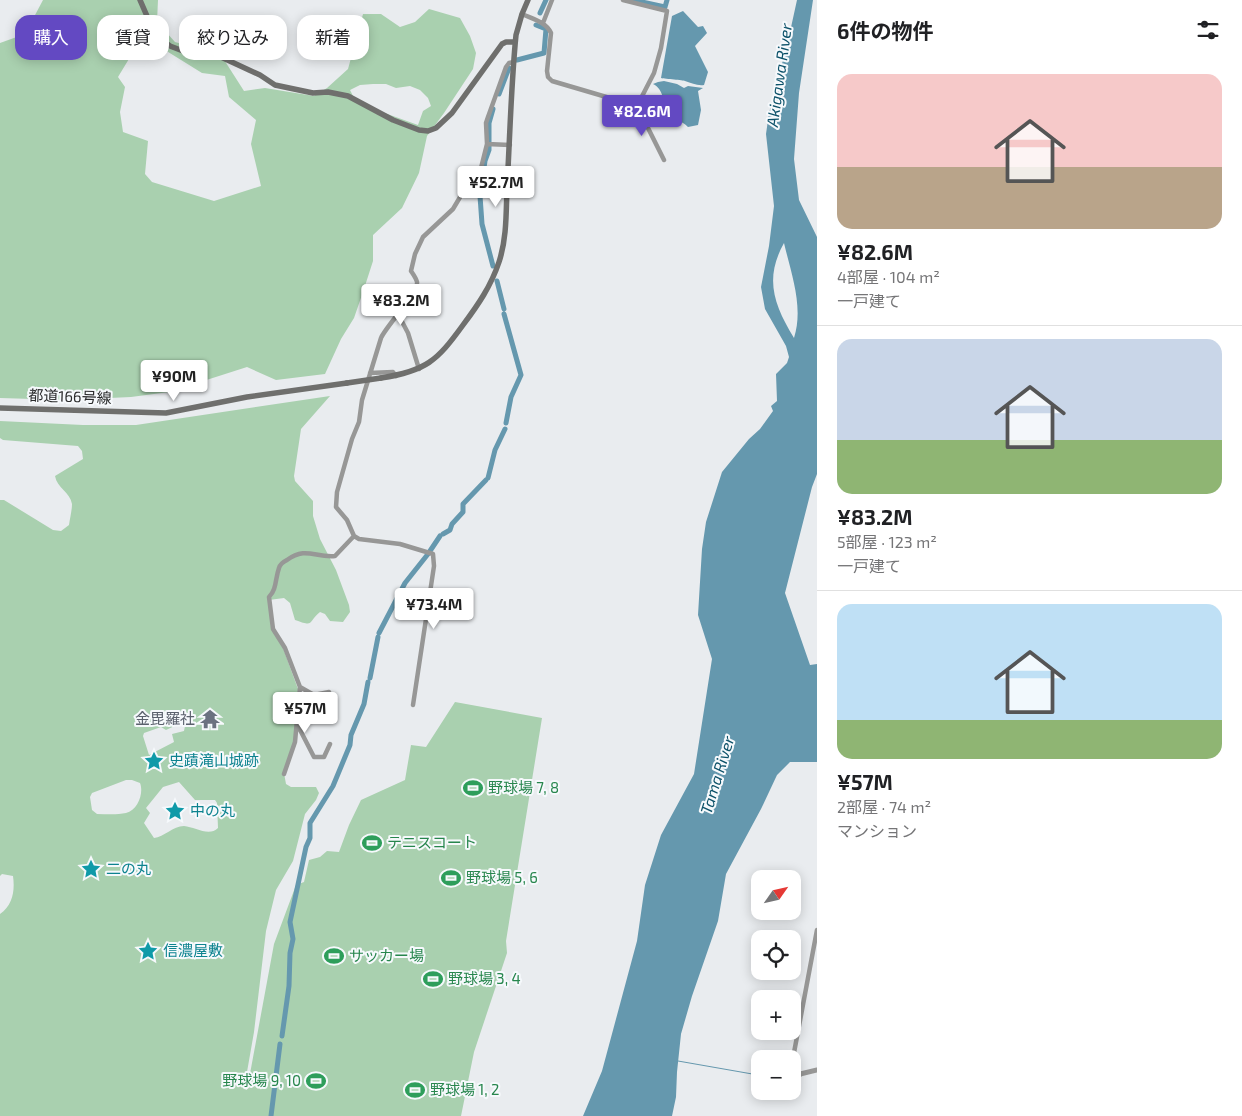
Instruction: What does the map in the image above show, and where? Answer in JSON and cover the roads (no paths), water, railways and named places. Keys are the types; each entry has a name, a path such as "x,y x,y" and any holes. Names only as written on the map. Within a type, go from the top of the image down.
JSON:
{"main road":[{"path":"140,0 153,30 159,38 170,46 183,51 221,57 260,75 274,85 313,93 328,92 348,96 393,120 419,130 428,131 436,128 452,113 502,44 515,42"},
{"path":"419,370 445,349 480,302 495,272 501,254 505,231 515,42 522,14 528,0"},
{"name":"都道166号線","path":"0,408 166,413 247,397 396,376 419,370"}],"street":[{"path":"543,23 552,0"},
{"path":"623,0 667,11 661,48 654,74 637,106"},
{"path":"522,14 543,23 549,28 551,33 548,77 552,81 637,106 664,160"},
{"path":"413,705 434,566 433,554 400,544 354,536 347,520 336,507 335,501 352,439 359,422 362,400 385,330 416,288 417,282 411,271 421,241 426,233 453,209 469,182 480,172 487,144 486,123 506,67 514,62"},
{"path":"487,144 510,144"},
{"path":"398,314 408,333 419,370"},
{"path":"370,373 393,372 396,376"},
{"path":"284,774 296,742 300,687 272,625 269,598 274,590 281,564 300,553 335,556 354,536"},
{"path":"300,687 314,695 329,692"},
{"path":"296,724 314,757 324,757 330,744"},
{"path":"794,1050 817,930"},
{"path":"801,1074 817,1070"}],"water":[{"name":"Tama River","path":"797,0 813,0 799,93 794,159 799,200 817,237 817,474 785,593 810,665 817,664 817,762 790,762 777,775 726,874 718,921 681,1034 676,1097 672,1116 583,1116 602,1071 637,941 645,885 661,835 694,774 712,659 698,615 702,549 706,522 722,472 749,439 760,429 773,411 771,406 777,401 776,374 787,363 789,357 786,346 765,309 761,287 774,206 766,134 769,113","holes":["784,243 797,302 798,314 794,338 781,314 774,292 774,268"]},
{"path":"683,11 698,27 703,26 707,33 695,46 708,72 704,85 661,78 672,16"},
{"path":"664,81 684,88 688,86 703,88 698,91 701,110 698,125 688,127 672,118 668,113 659,89 653,84"}],"waterway":[{"path":"540,13 546,0"},
{"path":"633,0 665,7 667,0"},
{"path":"517,60 544,53 546,29 536,25"},
{"path":"499,94 509,68"},
{"path":"493,109 489,123 489,150 485,161 480,196 482,224 493,266"},
{"path":"497,281 504,309"},
{"path":"504,314 521,375 511,397 506,423"},
{"path":"488,478 495,450 505,429"},
{"path":"443,534 450,530 452,524 463,512 463,504 486,480"},
{"path":"430,551 440,536"},
{"path":"379,633 405,583 428,554"},
{"path":"370,678 378,637"},
{"path":"282,1036 293,939 290,922 306,847 310,838 310,823 333,786 350,745 351,735 364,704 368,682"},
{"path":"271,1116 280,1044"},
{"path":"678,1061 751,1074"}],"place":[{"name":"金毘羅社","path":"210,719"},
{"name":"史蹟滝山城跡","path":"154,761"},
{"name":"野球場 7, 8","path":"473,788"},
{"name":"中の丸","path":"175,811"},
{"name":"テニスコート","path":"372,843"},
{"name":"二の丸","path":"91,869"},
{"name":"野球場 5, 6","path":"451,878"},
{"name":"信濃屋敷","path":"148,951"},
{"name":"サッカー場","path":"334,956"},
{"name":"野球場 3, 4","path":"433,979"},
{"name":"野球場 9, 10","path":"316,1081"},
{"name":"野球場 1, 2","path":"415,1090"}],"water label":[{"name":"Akigawa River","path":"779,75"}]}
